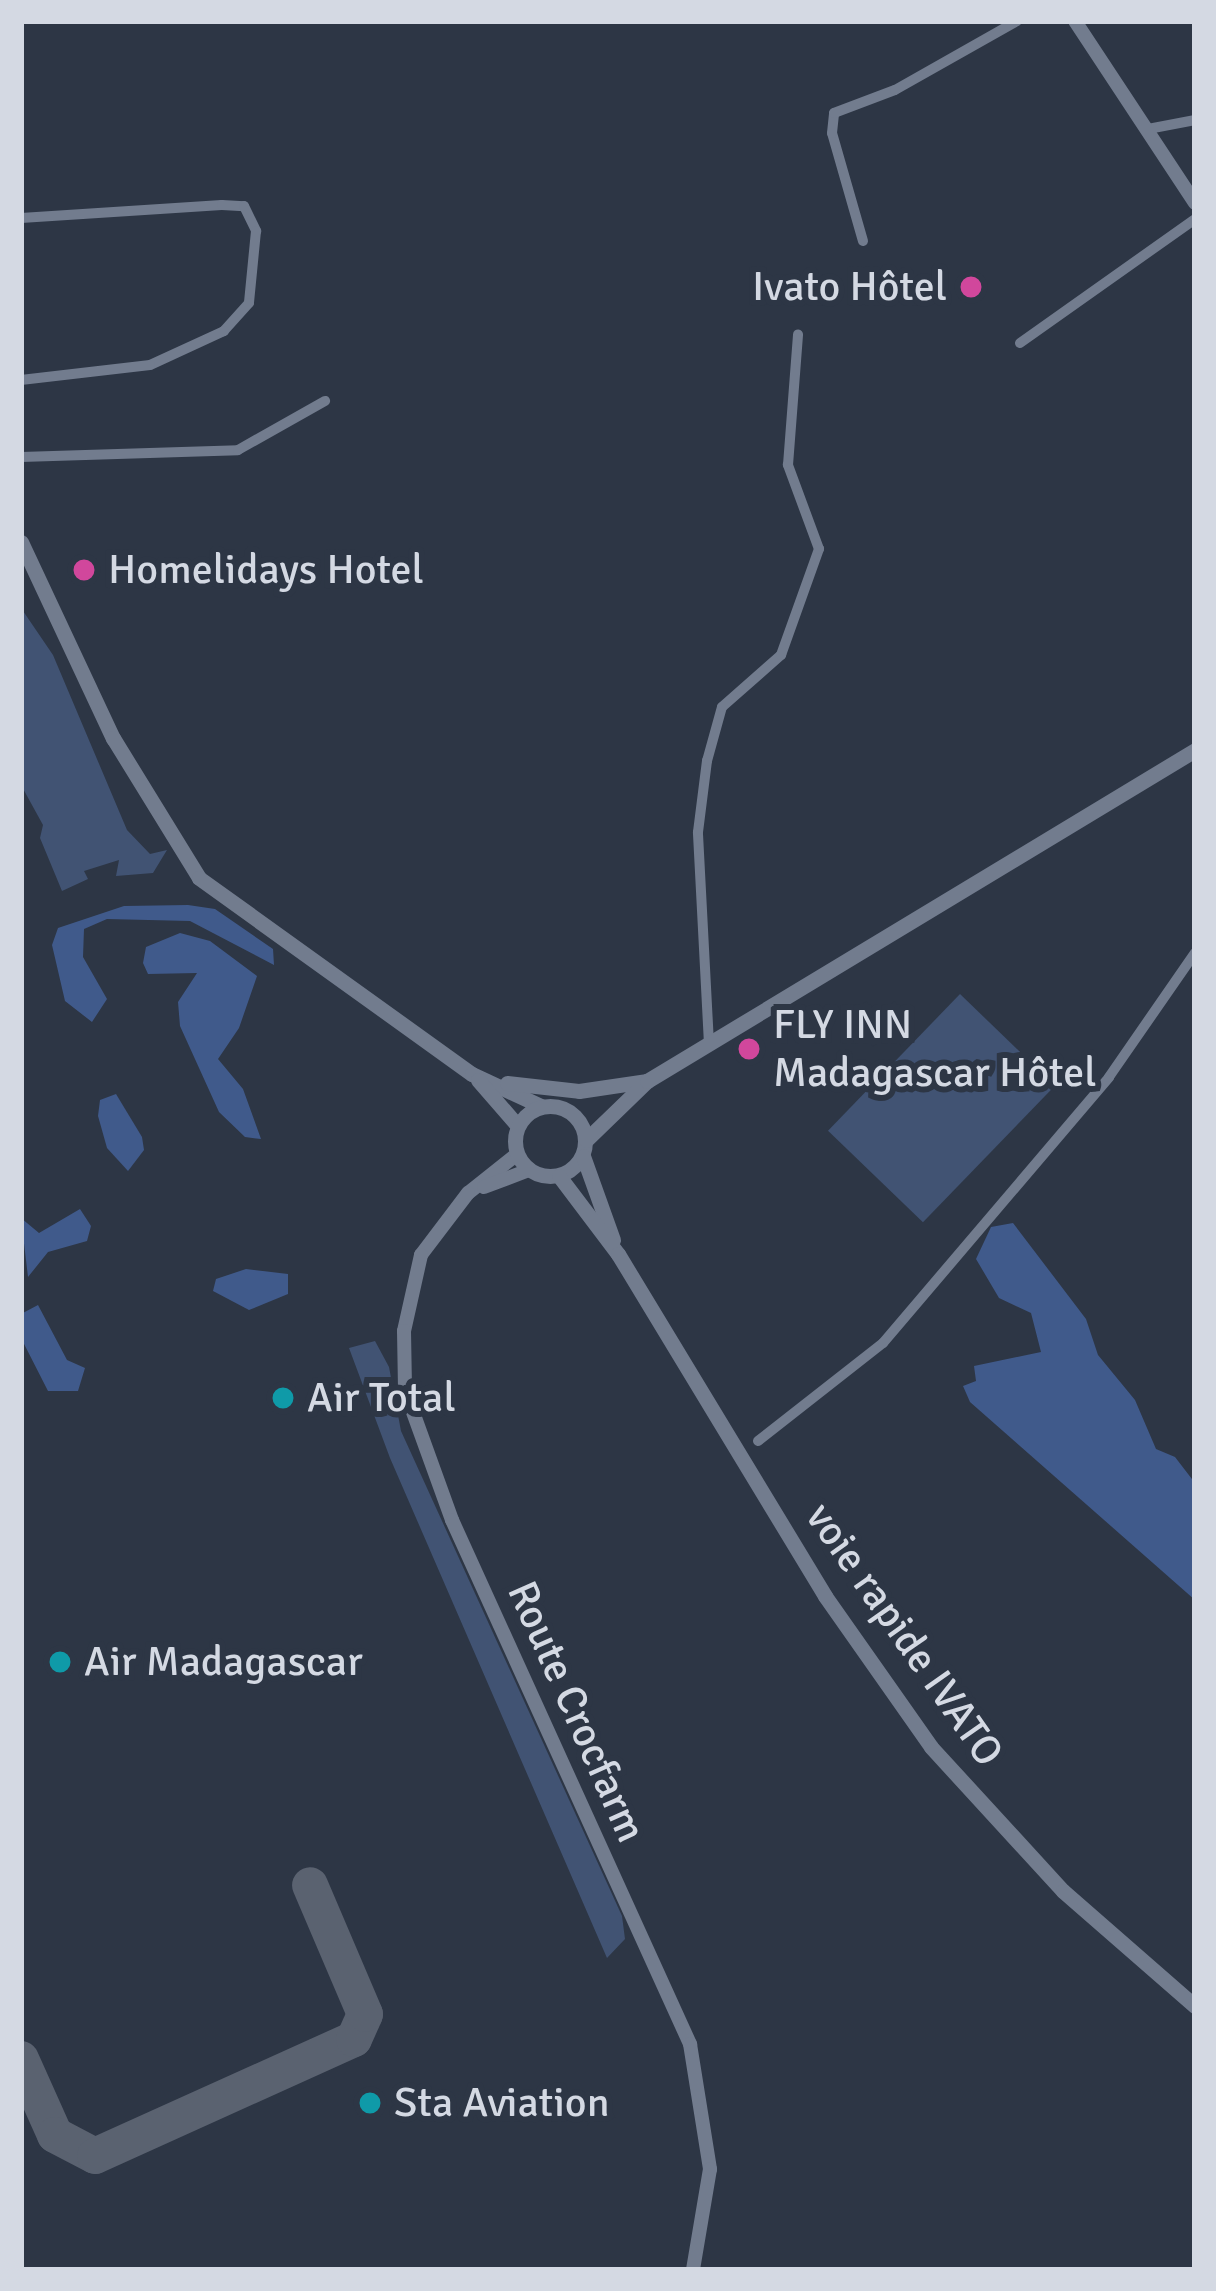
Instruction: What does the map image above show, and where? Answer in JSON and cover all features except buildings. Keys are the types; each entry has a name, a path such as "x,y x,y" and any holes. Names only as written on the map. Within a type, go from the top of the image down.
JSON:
{"main road":[{"path":"21,542 170,842 235,905 473,1074 572,1112 618,1254"},
{"path":"560,1176 647,1081 1195,750"},
{"path":"473,1074 579,1091 647,1081"},
{"path":"473,1074 518,1125 516,1155 529,1170 560,1176 618,1254"},
{"path":"518,1125 549,1106 647,1081"},
{"name":"voie rapide IVATO","path":"618,1254 825,1596 931,1747 1063,1891 1195,2006"}],"street":[{"path":"863,241 832,133 834,113 895,90 1017,21"},
{"path":"1075,21 1195,203"},
{"path":"1148,129 1195,120"},
{"path":"21,218 244,206 256,231 249,303 224,332 150,365 21,380"},
{"path":"1020,343 1195,219"},
{"path":"709,1044 698,832 707,761 722,706 781,655 819,549 788,465 798,334"},
{"path":"21,457 238,450 325,401"},
{"path":"758,1442 883,1343 1109,1077 1195,953"},
{"name":"Route Crocfarm","path":"516,1155 468,1193 421,1255 404,1331 405,1390 452,1520 690,2044 710,2169 693,2270"},
{"path":"468,1193 529,1170"}],"shaded area":[{"path":"21,608 53,655 127,830 150,854 167,850 153,873 116,876 119,860 84,871 88,879 62,891 40,838 43,825 21,785"},
{"path":"124,906 215,909 273,949 274,965 190,921 107,919 84,929 83,957 107,999 92,1022 65,1001 52,945 58,928"},
{"path":"180,933 210,941 257,976 239,1028 218,1059 243,1089 261,1139 245,1137 219,1112 180,1026 178,1002 197,973 148,974 143,963 146,947"},
{"path":"960,994 1055,1086 923,1222 828,1131"},
{"path":"116,1094 142,1137 144,1150 128,1171 107,1148 98,1116 100,1100"},
{"path":"80,1209 91,1226 87,1241 48,1252 28,1277 21,1218 39,1233"},
{"path":"1013,1223 1086,1319 1098,1355 1135,1400 1156,1449 1175,1457 1195,1483 1195,1600 970,1402 963,1386 976,1381 974,1366 1041,1352 1031,1313 999,1298 976,1259 991,1227"},
{"path":"246,1269 288,1274 288,1294 249,1310 213,1291 216,1279"},
{"path":"38,1305 67,1360 85,1368 78,1391 48,1391 21,1338 21,1314"},
{"path":"375,1341 389,1367 401,1431 622,1916 625,1939 607,1958 390,1458 349,1348"}],"taxiway":[{"path":"21,2059 55,2135 95,2156 354,2039 365,2014 310,1885"}],"place":[{"name":"Ivato Hôtel","path":"971,287"},
{"name":"Homelidays Hotel","path":"84,570"},
{"name":"FLY INN Madagascar Hôtel","path":"749,1049"},
{"name":"Air Total","path":"283,1398"},
{"name":"Air Madagascar","path":"60,1662"},
{"name":"Sta Aviation","path":"370,2103"}]}
